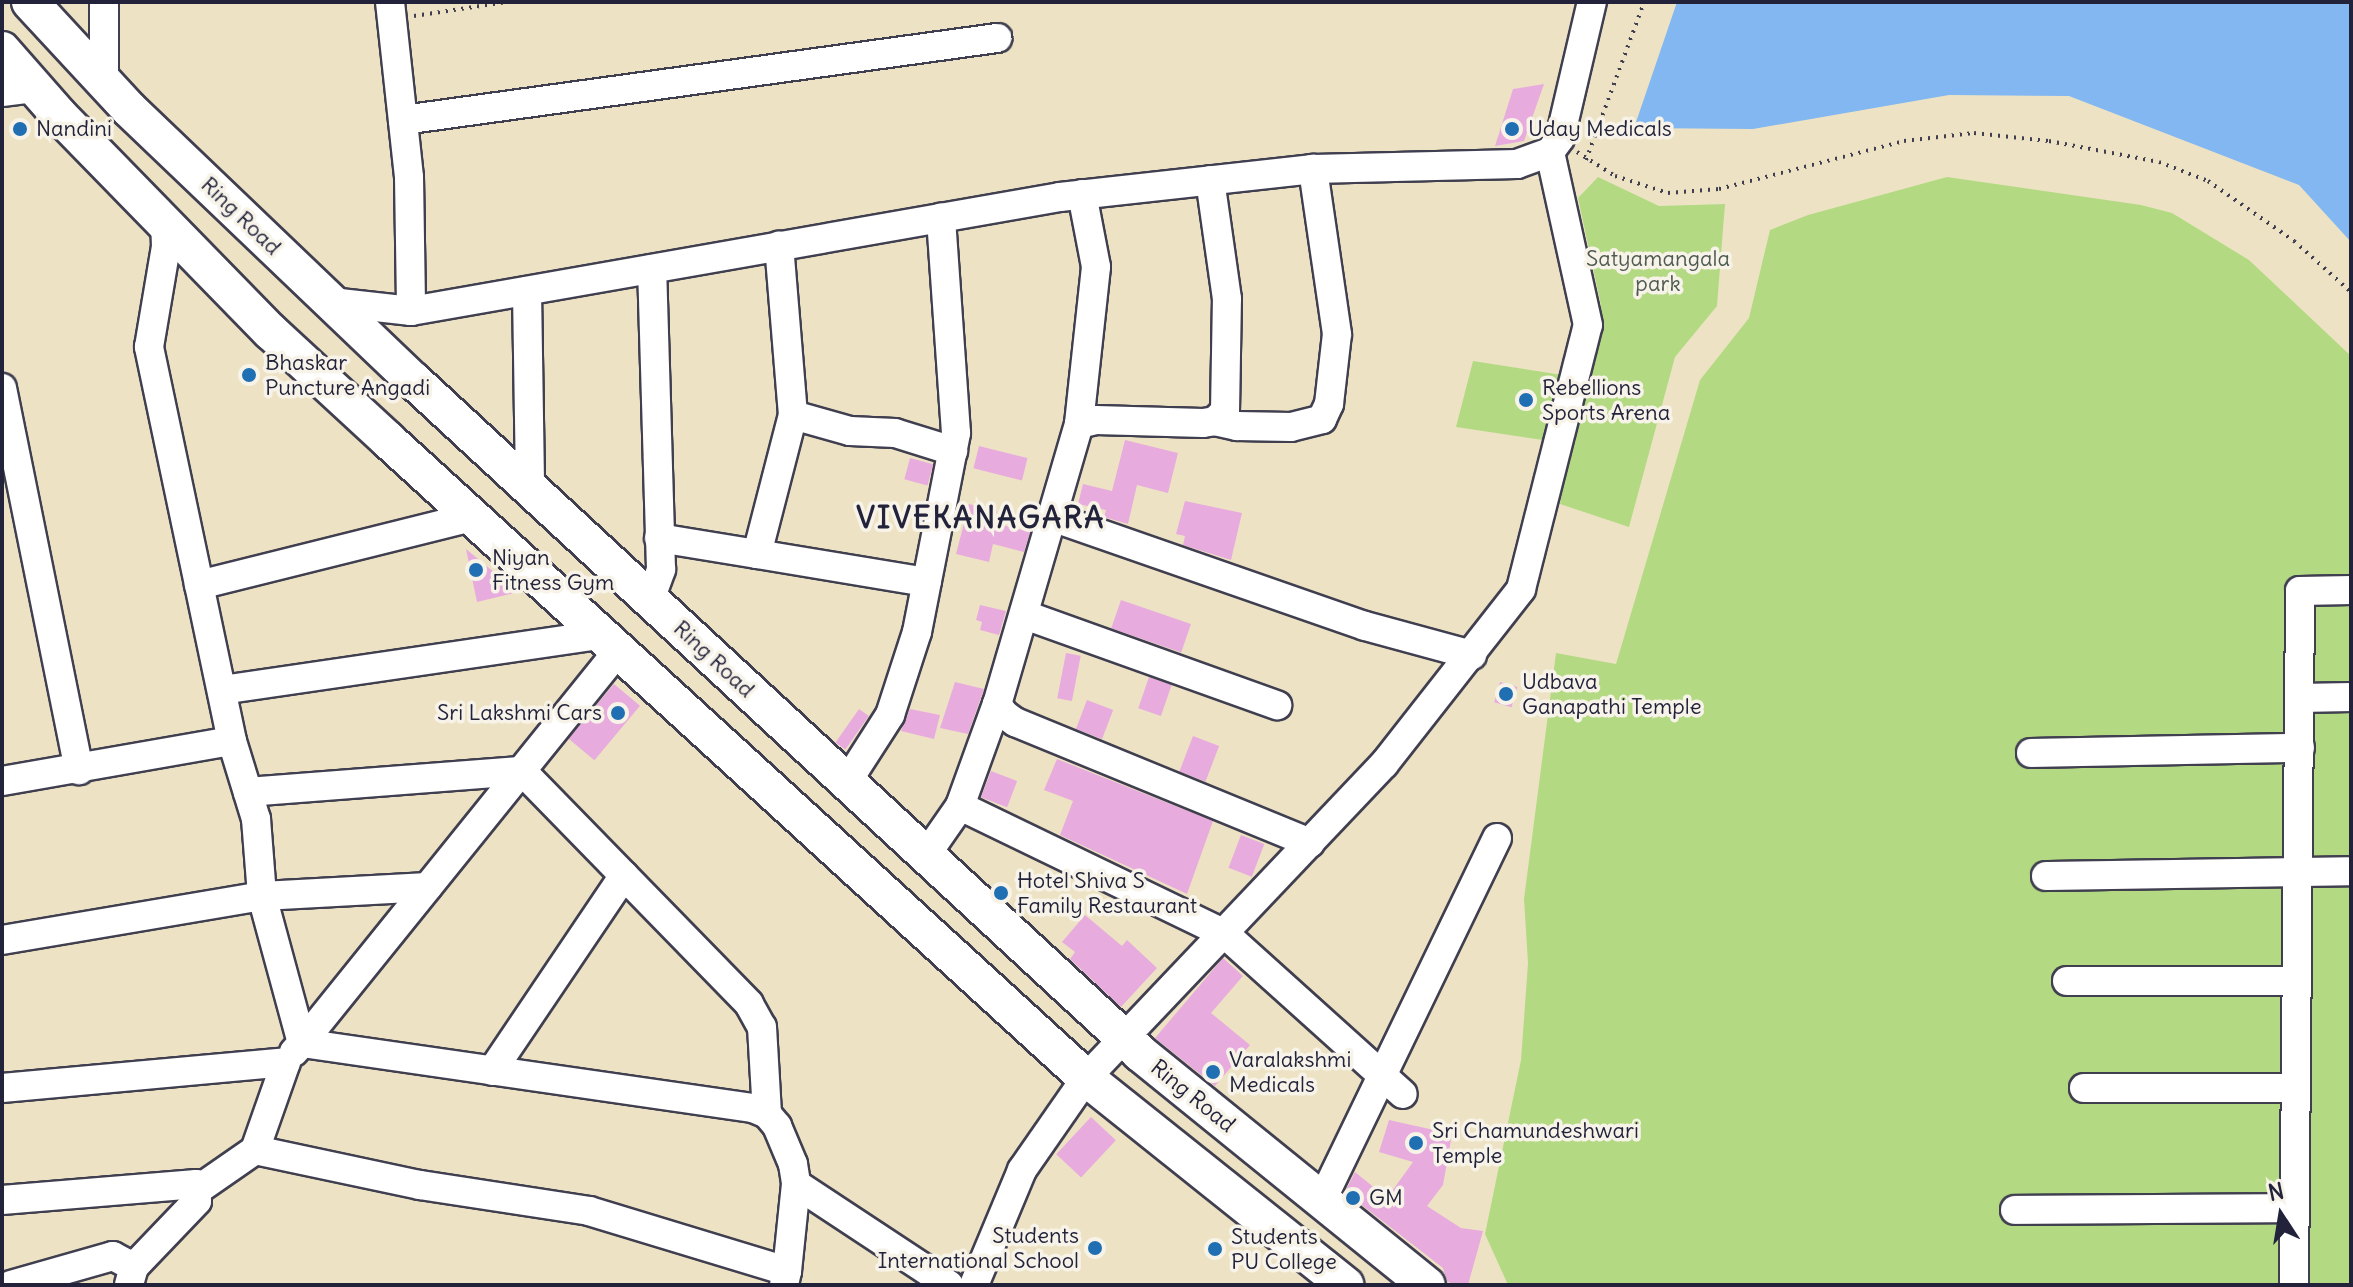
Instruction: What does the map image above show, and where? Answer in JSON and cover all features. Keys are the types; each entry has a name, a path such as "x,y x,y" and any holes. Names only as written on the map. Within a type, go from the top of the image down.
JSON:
{"main road":[{"name":"Ring Road","path":"30,2 129,109 331,302 1126,1040 1427,1285"},
{"path":"2,50 19,90 59,115 271,332 472,517 1086,1078 1345,1285"},
{"path":"59,115 104,79"},
{"path":"610,643 650,600"}],"street":[{"path":"104,2 104,79"},
{"path":"974,1285 1022,1170 1086,1078 1126,1040 1384,764 1521,589 1588,325 1555,145 1592,2"},
{"path":"391,11 409,177 411,311"},
{"path":"403,120 997,38"},
{"path":"331,302 411,311 1082,194 1313,169 1517,164 1555,145"},
{"path":"1079,424 1096,420 1215,421 1237,426 1291,427 1322,419 1329,404 1337,334 1313,169"},
{"path":"1210,180 1227,299 1225,411 1215,421"},
{"path":"926,855 960,806 997,704 1079,424 1096,267 1082,194"},
{"path":"847,782 890,715 917,632 956,433 941,218"},
{"path":"165,221 166,247 149,347 232,741 256,819 262,896 294,1052"},
{"path":"757,554 793,415 779,246"},
{"path":"650,600 661,569 652,269"},
{"path":"527,291 530,488"},
{"path":"2,388 79,770"},
{"path":"793,415 850,431 895,433 953,451"},
{"path":"199,585 472,517"},
{"path":"1052,517 1365,626 1472,655"},
{"path":"659,538 927,582"},
{"path":"2294,1285 2300,591 2351,590"},
{"path":"1025,615 1277,705"},
{"path":"222,690 610,643"},
{"path":"196,1191 255,1150 294,1052 522,771 610,643"},
{"path":"2300,698 2351,697"},
{"path":"997,704 1015,722 1310,843"},
{"path":"2,781 232,741"},
{"path":"2031,753 2300,748"},
{"path":"248,792 522,771 749,1004 762,1027 767,1114"},
{"path":"960,806 1225,934 1392,1084"},
{"path":"1322,1200 1392,1084 1497,838"},
{"path":"2046,876 2351,871"},
{"path":"492,1071 624,875"},
{"path":"2,940 262,896 428,887"},
{"path":"2067,981 2297,981"},
{"path":"2,1088 294,1052 492,1071 753,1108 767,1114 777,1126 793,1164 796,1184 786,1278 589,1211 420,1185 255,1150"},
{"path":"2084,1088 2296,1088"},
{"path":"2,1200 196,1184 197,1201 132,1276 113,1256 11,1285"},
{"path":"796,1184 949,1285"},
{"path":"2015,1210 2295,1208"}],"path":[{"path":"391,11 507,2"},
{"path":"1586,160 1644,2"},
{"path":"1555,145 1615,176 1668,193 1719,189 1904,141 1974,133 2049,141 2159,162 2208,181 2294,241 2351,292"}],"green space":[{"name":"Satyamangala park","path":"1598,177 1659,206 1725,204 1717,306 1675,357 1629,527 1560,504 1601,305 1578,198"},
{"path":"1947,177 2141,205 2172,213 2249,260 2351,356 2351,1285 1508,1285 1485,1234 1521,1060 1528,963 1524,899 1556,653 1616,664 1700,380 1749,318 1770,230 1808,215"},
{"path":"1473,361 1562,375 1543,440 1456,427"}],"water":[{"path":"1677,2 2351,2 2351,242 2299,185 2069,96 1949,95 1753,129 1634,128"}],"building":[{"path":"1544,84 1524,141 1495,146 1513,89"},
{"path":"1125,440 1178,453 1168,493 1137,485 1128,524 1104,517 1106,510 1078,504 1083,484 1112,491"},
{"path":"979,446 1028,458 1022,480 973,468"},
{"path":"910,458 933,464 927,485 904,479"},
{"path":"1185,501 1242,513 1231,560 1183,545 1185,536 1176,534"},
{"path":"969,504 997,511 994,523 1030,532 1024,552 993,544 989,562 956,554"},
{"path":"466,549 518,592 477,602"},
{"path":"1121,600 1191,624 1181,652 1111,628"},
{"path":"980,605 1006,611 999,635 980,630 982,622 976,620"},
{"path":"1066,653 1081,656 1072,701 1057,698"},
{"path":"1149,677 1172,685 1161,716 1138,708"},
{"path":"955,682 984,689 968,734 940,728"},
{"name":"Udbava Ganapathi Temple","path":"1500,682 1517,687 1512,707 1494,702"},
{"path":"614,684 640,706 594,760 568,738"},
{"path":"1087,700 1113,710 1102,739 1076,729"},
{"path":"859,709 869,716 845,749 835,743"},
{"path":"910,709 940,715 934,739 901,731"},
{"path":"1193,736 1219,746 1206,782 1179,771"},
{"path":"1057,759 1213,821 1187,894 1060,835 1073,801 1044,790"},
{"path":"991,771 1017,781 1007,807 981,797"},
{"path":"1241,835 1264,844 1252,877 1228,868"},
{"path":"1085,915 1122,946 1127,940 1157,968 1121,1007 1070,959 1075,952 1062,942"},
{"path":"1223,958 1243,976 1211,1013 1250,1045 1215,1086 1155,1038"},
{"path":"1091,1117 1116,1140 1081,1177 1056,1154"},
{"path":"1389,1120 1452,1134 1443,1185 1427,1206 1461,1228 1483,1231 1468,1285 1454,1285 1447,1281 1443,1268 1345,1192 1355,1172 1387,1198 1413,1162 1379,1152"}],"place":[{"name":"Nandini","path":"20,129"},
{"name":"Uday Medicals","path":"1512,129"},
{"name":"Bhaskar Puncture Angadi","path":"249,375"},
{"name":"Rebellions Sports Arena","path":"1526,400"},
{"name":"Niyan Fitness Gym","path":"476,570"},
{"name":"Udbava Ganapathi Temple","path":"1506,694"},
{"name":"Sri Lakshmi Cars","path":"618,713"},
{"name":"Hotel Shiva S Family Restaurant","path":"1001,893"},
{"name":"Varalakshmi Medicals","path":"1213,1072"},
{"name":"Sri Chamundeshwari Temple","path":"1416,1143"},
{"name":"GM","path":"1353,1198"},
{"name":"Students International School","path":"1095,1248"},
{"name":"Students PU College","path":"1215,1249"}],"district":[{"name":"VIVEKANAGARA","path":"981,517"}]}
